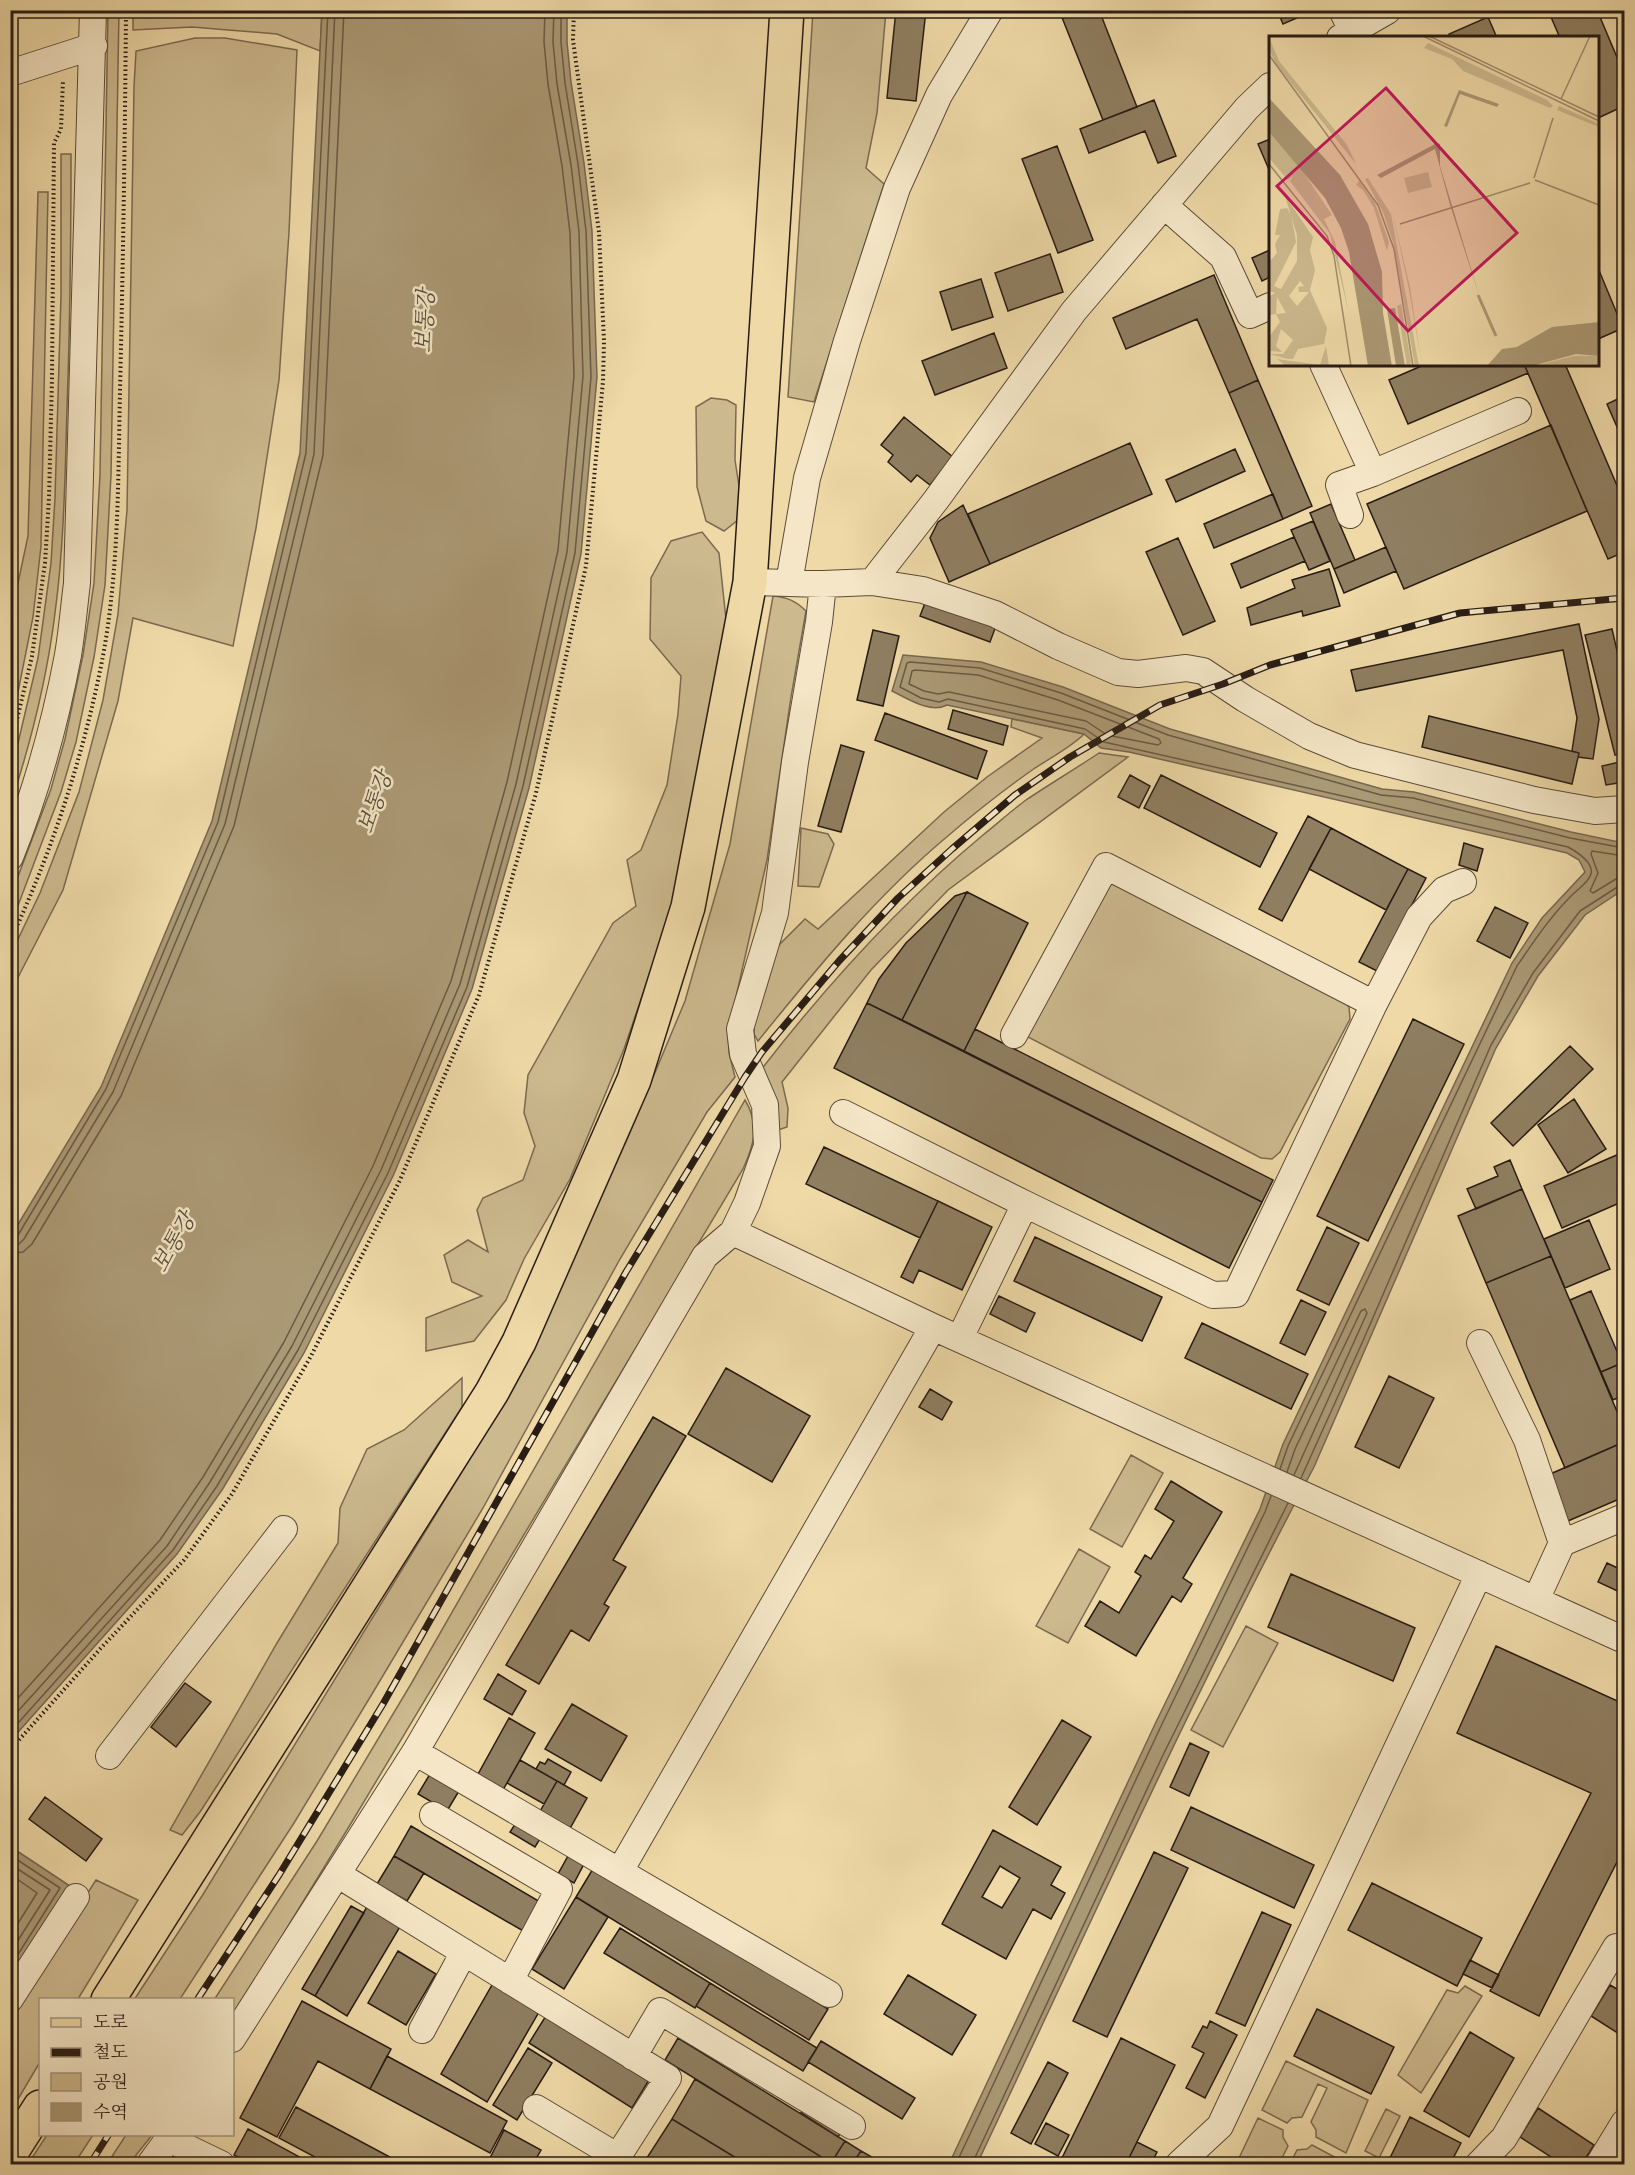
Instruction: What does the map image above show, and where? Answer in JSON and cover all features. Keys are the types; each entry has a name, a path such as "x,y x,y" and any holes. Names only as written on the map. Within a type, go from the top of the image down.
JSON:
{"main road":[{"path":"109,1998 486,1402 519,1342 634,1080 688,907 750,582 787,10"},
{"path":"10,2154 39,2109"}],"street":[{"path":"10,857 37,785 51,728 68,654 77,583 94,46 93,10"},
{"path":"789,583 807,478 847,341 897,188 939,95 990,10"},
{"path":"1345,26 1387,11"},
{"path":"10,73 94,46"},
{"path":"872,582 936,500 1074,311 1247,108 1269,87"},
{"path":"1164,205 1223,257 1250,315 1269,306"},
{"path":"1324,366 1373,473"},
{"path":"1350,515 1339,486 1518,411"},
{"path":"750,582 823,584 872,582 923,590 995,614 1058,646 1118,672 1138,674 1186,668 1203,671 1309,736 1355,755 1534,800 1594,811 1624,809"},
{"path":"234,2036 416,1752 705,1256 734,1232 747,1203 767,1146 765,1105 742,1054 740,1029 775,913 795,762 819,622 823,584"},
{"path":"1014,1035 1106,866 1374,1004"},
{"path":"843,1113 1213,1295 1236,1294 1374,1004 1419,917 1444,890 1463,882"},
{"path":"960,1338 1025,1204"},
{"path":"734,1232 933,1327 1624,1640"},
{"path":"620,1871 933,1327"},
{"path":"1480,1343 1527,1440 1562,1543"},
{"path":"1536,1600 1562,1543 1624,1517"},
{"path":"109,1756 284,1528"},
{"path":"1179,2164 1220,2126 1479,1574"},
{"path":"416,1752 829,1994"},
{"path":"433,1815 559,1889 510,1981"},
{"path":"337,1874 668,2078 616,2161 536,2108"},
{"path":"10,1999 76,1897"},
{"path":"1482,2164 1504,2138 1622,1944"},
{"path":"422,2030 464,1952"},
{"path":"633,2057 660,2011 852,2126"},
{"path":"1599,2164 1624,2123"},
{"path":"150,2164 170,2137 221,2164"}],"path":[{"path":"10,1750 184,1560 232,1494 310,1356 400,1180 479,994 536,794 586,566 603,381 604,341 599,232 573,40 574,10"},
{"path":"10,749 33,656 45,563 52,378 54,143 61,129 64,56"}],"green space":[{"path":"108,11 119,11 111,475 105,585 94,657 76,742 61,792 11,924 11,895 51,789 65,739 83,655 94,583 100,474"},
{"path":"133,11 322,11 320,51 277,34 192,27 133,30"},
{"path":"813,11 886,11 877,113 866,168 884,184 814,402 788,397"},
{"path":"195,38 225,38 297,50 289,232 279,380 256,528 233,646 133,618 118,701 63,890 11,991 11,954 40,893 79,792 103,700 118,614 127,510 136,51"},
{"path":"61,154 71,154 71,250 65,486 58,588 43,686 11,803 11,773 38,658 51,563 61,295"},
{"path":"38,192 48,192 41,546 33,617 11,727 11,616 28,536"},
{"path":"711,398 727,400 736,405 735,460 739,486 738,520 724,531 706,521 697,487 696,407"},
{"path":"702,532 719,553 729,648 686,867 624,1049 570,1179 524,1259 506,1300 474,1341 426,1351 426,1318 482,1296 452,1282 444,1255 468,1240 488,1252 477,1210 483,1198 523,1180 535,1146 524,1113 528,1075 613,923 636,906 627,860 641,850 667,785 678,714 681,676 650,639 651,578 671,541"},
{"path":"773,596 783,597 806,611 767,860 728,1032 729,1053 735,1077 707,1112 620,1259 483,1508 372,1694 294,1823 181,1998 135,1998 202,1896 479,1444 540,1330 628,1137 685,1001 730,844"},
{"path":"1012,719 1084,734 1002,792 897,882 849,933 758,1041 754,1034 755,1006 769,955 805,919 818,929 944,812 987,777 1042,738 1011,727"},
{"path":"1099,753 1128,757 948,890 871,970 782,1082 788,1108 787,1127 778,1130 760,1071 811,1008 865,947 952,861 1026,800"},
{"path":"801,828 828,834 834,844 819,887 798,886"},
{"path":"1113,876 1342,1000 1349,1007 1350,1019 1280,1152 1272,1159 1261,1158 1026,1036"},
{"path":"745,1100 753,1118 754,1135 743,1169 234,2014 234,1998 215,1998 317,1841 411,1684"},
{"path":"462,1378 462,1407 200,1812 182,1835 170,1830 277,1643 338,1543 340,1508 367,1449 404,1430"},
{"path":"1131,1455 1163,1473 1122,1547 1090,1529"},
{"path":"1079,1549 1110,1567 1068,1643 1036,1626"},
{"path":"1246,1626 1278,1643 1223,1747 1191,1730"},
{"path":"96,1880 138,1900 79,1998 39,1998 39,2064 11,2111 11,2013"},
{"path":"1465,1986 1482,1996 1421,2093 1398,2075 1447,1990 1458,1993"},
{"path":"1286,2061 1368,2100 1346,2153 1316,2137 1316,2130 1311,2122 1327,2088 1318,2084 1302,2117 1292,2118 1287,2123 1262,2110"},
{"path":"1386,2109 1400,2116 1379,2158 1365,2151"},
{"path":"1258,2118 1283,2130 1283,2137 1288,2146 1279,2164 1253,2164 1239,2158"},
{"path":"46,2136 92,2136 74,2164 28,2164"},
{"path":"125,2136 151,2136 129,2164 107,2164"},
{"path":"1312,2145 1342,2161 1340,2164 1290,2164 1297,2150 1307,2149"}],"water":[{"name":"보통강","path":"322,11 567,11 571,82 592,231 597,377 581,554 529,788 472,989 393,1176 304,1353 222,1490 177,1554 11,1740 11,1236 101,1087 212,821 300,453"},
{"path":"903,655 981,662 1063,687 1170,729 1382,789 1414,792 1571,832 1624,843 1624,889 1585,915 1538,976 1496,1048 1314,1467 1183,1726 977,2164 949,2164 1156,1722 1260,1509 1283,1444 1512,963 1542,918 1585,872 1579,860 1567,853 1129,752 1101,748 1084,734 947,705 933,708 926,706 892,691"},
{"path":"11,1847 70,1886 11,1978"}],"building":[{"path":"896,10 926,10 916,101 887,98"},
{"path":"1059,10 1099,10 1137,107 1103,120"},
{"path":"1277,10 1315,10 1283,24"},
{"path":"1548,10 1597,10 1624,74 1624,106 1599,118 1599,36 1559,36"},
{"path":"1488,17 1496,36 1450,36 1449,34"},
{"path":"1154,100 1176,156 1158,163 1145,131 1089,153 1080,129"},
{"path":"1269,139 1269,170 1258,144"},
{"path":"1057,146 1093,240 1058,253 1022,159"},
{"path":"1624,178 1624,193 1619,180"},
{"path":"1269,250 1269,278 1262,281 1252,258"},
{"path":"1050,254 1063,292 1008,311 995,273"},
{"path":"1599,270 1623,328 1599,339"},
{"path":"1214,275 1258,380 1229,393 1197,319 1126,349 1113,318"},
{"path":"981,279 993,317 952,330 940,292"},
{"path":"994,333 1007,368 935,395 922,361"},
{"path":"1421,366 1525,366 1528,373 1408,424 1389,380"},
{"path":"1525,366 1566,366 1624,502 1624,552 1608,559"},
{"path":"1258,380 1312,506 1283,519 1229,393"},
{"path":"1624,396 1624,443 1607,404"},
{"path":"904,417 953,457 930,485 917,475 911,482 888,462 893,455 881,445"},
{"path":"1551,425 1587,511 1404,589 1367,504"},
{"path":"1130,443 1152,494 990,564 968,514"},
{"path":"1235,449 1245,471 1176,502 1166,480"},
{"path":"1273,494 1283,519 1214,548 1204,524"},
{"path":"1331,504 1355,560 1334,569 1310,513"},
{"path":"963,505 990,564 949,582 930,538 938,522"},
{"path":"1313,521 1330,561 1309,570 1291,530"},
{"path":"1294,537 1305,561 1241,588 1231,564"},
{"path":"1178,538 1215,621 1183,635 1146,552"},
{"path":"1386,547 1396,571 1344,593 1334,569"},
{"path":"1329,569 1340,606 1303,616 1302,611 1251,625 1247,608 1295,588 1292,580"},
{"path":"927,598 997,623 990,642 920,616"},
{"path":"1579,624 1599,719 1593,759 1578,757 1579,753 1572,751 1577,718 1563,650 1356,691 1351,670"},
{"path":"1612,629 1624,681 1624,753 1615,755 1585,635"},
{"path":"873,630 899,636 883,706 857,700"},
{"path":"953,710 1008,726 1003,745 948,729"},
{"path":"885,713 987,751 977,779 875,740"},
{"path":"1429,716 1579,753 1572,784 1422,747"},
{"path":"841,745 864,752 841,832 818,826"},
{"path":"1624,761 1624,782 1606,785 1602,766"},
{"path":"1130,775 1150,786 1139,808 1118,797"},
{"path":"1161,775 1277,833 1260,867 1144,808"},
{"path":"1308,816 1331,828 1282,921 1259,909"},
{"path":"1331,828 1408,869 1386,910 1309,869"},
{"path":"1464,843 1483,849 1477,871 1459,865"},
{"path":"1408,869 1426,878 1377,971 1359,962"},
{"path":"967,892 902,1020 867,1003 879,979 906,943 955,896"},
{"path":"967,892 1028,923 964,1051 902,1020"},
{"path":"1495,907 1528,923 1510,958 1477,941"},
{"path":"867,1003 1262,1202 1229,1268 834,1068"},
{"path":"1413,1019 1464,1044 1368,1241 1317,1216"},
{"path":"975,1029 1273,1180 1262,1202 964,1051"},
{"path":"1570,1046 1593,1069 1513,1146 1491,1123"},
{"path":"1574,1099 1606,1149 1568,1173 1538,1125"},
{"path":"824,1147 938,1201 920,1238 806,1184"},
{"path":"1624,1152 1624,1201 1562,1228 1544,1186"},
{"path":"1510,1160 1522,1189 1476,1209 1467,1189 1498,1176 1494,1167"},
{"path":"1522,1189 1551,1256 1486,1283 1458,1216"},
{"path":"938,1201 992,1227 962,1290 919,1270 913,1283 901,1277"},
{"path":"1589,1220 1610,1269 1565,1288 1544,1239"},
{"path":"1327,1227 1359,1243 1329,1305 1297,1290"},
{"path":"1035,1237 1162,1297 1142,1341 1014,1281"},
{"path":"1551,1256 1624,1428 1624,1442 1565,1468 1486,1283"},
{"path":"1591,1291 1622,1363 1601,1372 1570,1300"},
{"path":"999,1296 1035,1313 1026,1332 990,1314"},
{"path":"1301,1300 1326,1312 1305,1355 1280,1343"},
{"path":"1202,1323 1308,1374 1291,1409 1185,1358"},
{"path":"1622,1363 1624,1395 1613,1400 1601,1372"},
{"path":"726,1368 810,1416 772,1482 688,1434"},
{"path":"1389,1376 1434,1398 1399,1468 1355,1447"},
{"path":"930,1389 952,1402 942,1420 919,1407"},
{"path":"653,1417 686,1436 613,1560 626,1567 604,1604 609,1607 589,1641 571,1630 539,1684 506,1665"},
{"path":"1624,1442 1624,1497 1568,1521 1548,1475"},
{"path":"1171,1481 1222,1512 1183,1578 1192,1584 1181,1602 1172,1596 1136,1656 1085,1626 1100,1601 1119,1613 1141,1576 1135,1572 1145,1555 1151,1559 1174,1521 1155,1509"},
{"path":"1607,1563 1624,1571 1624,1594 1598,1582"},
{"path":"1291,1574 1415,1628 1393,1681 1268,1627"},
{"path":"1496,1646 1624,1704 1624,1848 1539,2016 1490,1991 1591,1793 1457,1733"},
{"path":"498,1674 526,1691 512,1715 484,1699"},
{"path":"185,1683 211,1702 176,1747 151,1727"},
{"path":"572,1704 627,1736 601,1781 545,1749"},
{"path":"509,1718 535,1733 503,1790 477,1776"},
{"path":"1062,1720 1091,1737 1037,1825 1009,1807"},
{"path":"1190,1743 1209,1752 1189,1796 1170,1787"},
{"path":"548,1759 571,1772 564,1785 536,1769 540,1762 545,1764"},
{"path":"520,1760 557,1781 544,1804 507,1783"},
{"path":"430,1774 459,1791 447,1811 418,1794"},
{"path":"557,1781 587,1798 568,1832 538,1815"},
{"path":"45,1797 102,1839 86,1861 29,1819"},
{"path":"1191,1807 1314,1865 1294,1908 1171,1850"},
{"path":"518,1820 543,1834 535,1847 510,1832"},
{"path":"411,1826 542,1903 525,1932 394,1856"},
{"path":"993,1830 1061,1867 1051,1885 1065,1893 1051,1919 1033,1909 1006,1959 942,1924","holes":["1000,1866 1020,1878 1002,1908 982,1897"]},
{"path":"1154,1852 1188,1868 1107,2037 1073,2021"},
{"path":"394,1856 424,1873 407,1901 377,1884"},
{"path":"568,1856 584,1864 574,1883 558,1874"},
{"path":"594,1867 828,2009 809,2040 576,1897"},
{"path":"1372,1883 1482,1938 1457,1986 1348,1930"},
{"path":"576,1897 608,1917 564,1989 532,1969"},
{"path":"368,1905 401,1925 347,2016 315,1996"},
{"path":"351,1906 364,1913 315,1996 302,1989"},
{"path":"1262,1912 1291,1925 1245,2026 1216,2013"},
{"path":"620,1928 710,1983 695,2008 604,1953"},
{"path":"398,1951 436,1974 406,2025 368,2003"},
{"path":"1470,1960 1499,1975 1492,1988 1463,1974"},
{"path":"908,1975 976,2015 952,2055 884,2014"},
{"path":"496,1978 543,2005 487,2102 441,2074"},
{"path":"710,1983 817,2048 803,2071 696,2006"},
{"path":"1610,1985 1624,1993 1624,2037 1591,2016"},
{"path":"302,2001 391,2049 370,2089 318,2061 277,2137 240,2118"},
{"path":"1317,2009 1394,2047 1371,2094 1294,2056"},
{"path":"549,2011 652,2075 632,2108 529,2043"},
{"path":"1210,2021 1237,2035 1205,2098 1186,2088 1204,2053 1192,2047 1203,2026 1207,2028"},
{"path":"1470,2032 1514,2058 1469,2137 1424,2111"},
{"path":"678,2038 845,2141 831,2163 665,2060"},
{"path":"1121,2038 1175,2065 1126,2164 1059,2164"},
{"path":"821,2041 915,2098 902,2119 808,2062"},
{"path":"528,2048 552,2063 517,2120 493,2105"},
{"path":"387,2056 507,2121 490,2153 370,2089"},
{"path":"1048,2062 1068,2073 1031,2144 1011,2133"},
{"path":"695,2079 831,2163 746,2164 672,2119"},
{"path":"807,2103 845,2126 838,2137 801,2113"},
{"path":"296,2107 401,2163 328,2164 279,2138"},
{"path":"1538,2108 1594,2145 1582,2164 1562,2164 1520,2137"},
{"path":"1410,2117 1461,2143 1450,2164 1387,2164"},
{"path":"672,2119 746,2164 643,2164"},
{"path":"1046,2123 1069,2135 1058,2156 1035,2144"},
{"path":"248,2129 305,2160 302,2164 252,2164 234,2155"},
{"path":"504,2130 541,2150 533,2164 487,2164"},
{"path":"845,2141 861,2151 852,2164 831,2163"},
{"path":"1137,2142 1157,2152 1151,2164 1126,2164"},
{"path":"861,2151 884,2164 852,2164"}],"railway":[{"path":"198,1998 279,1875 383,1704 626,1272 745,1077 762,1052 839,961 898,898 1015,795 1070,757 1160,705 1270,665 1460,613 1624,598"},
{"path":"90,2164 108,2136"}]}
